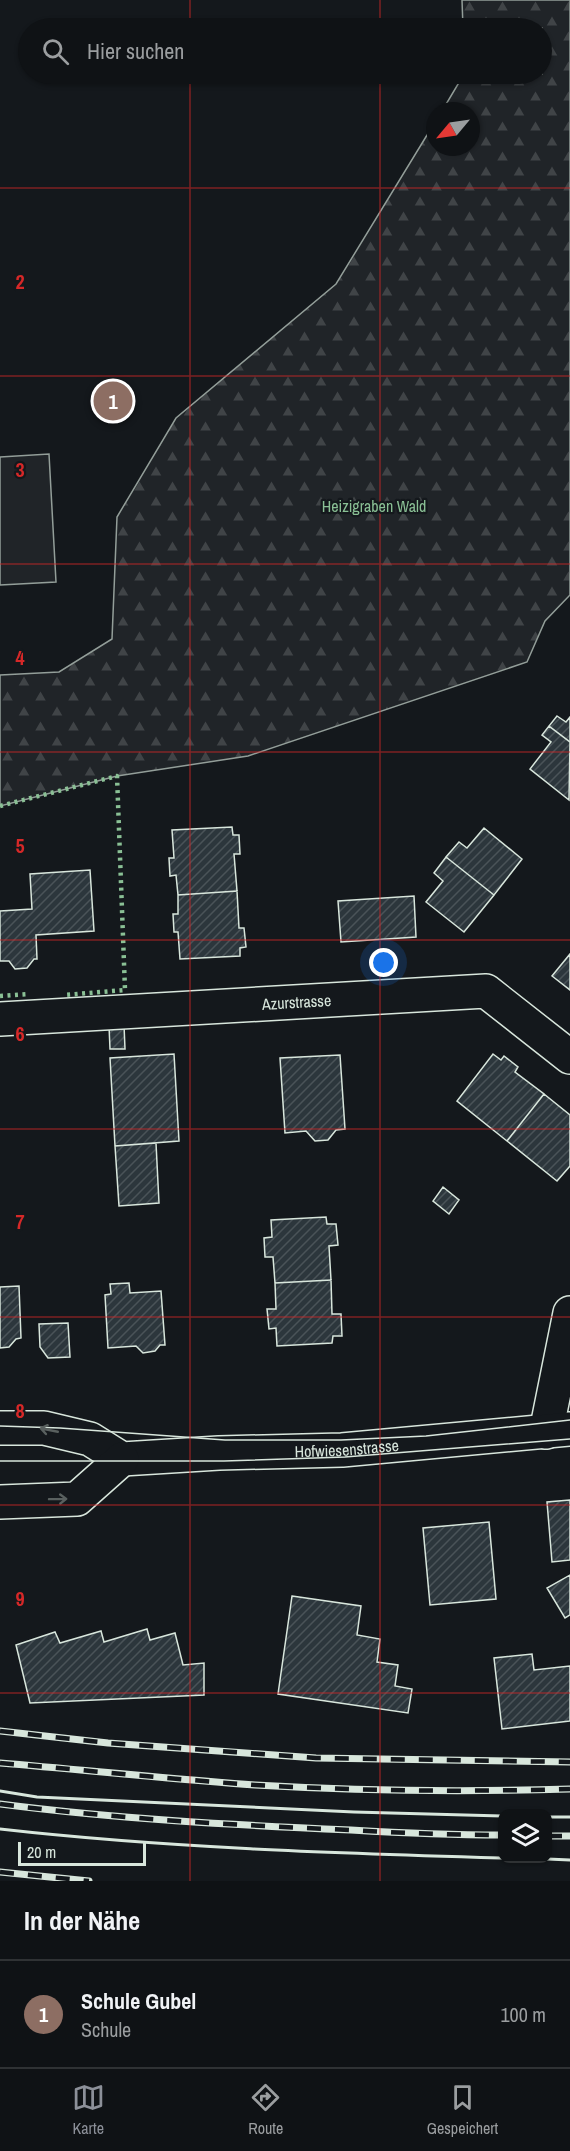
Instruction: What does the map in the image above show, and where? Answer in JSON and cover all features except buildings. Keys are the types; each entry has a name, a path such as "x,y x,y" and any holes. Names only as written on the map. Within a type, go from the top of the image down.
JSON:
{"street":[{"name":"Azurstrasse","path":"0,1019 486,991 570,1057"},
{"path":"558,1430 570,1313"},
{"path":"0,1428 44,1428 90,1439 122,1459 77,1499 0,1502"},
{"name":"Hofwiesenstrasse","path":"122,1459 342,1450 558,1430"}],"green space":[{"name":"Heizigraben Wald","path":"462,0 570,0 570,595 545,621 527,662 248,756 117,776 0,806 0,675 59,672 112,639 117,517 176,418 336,284 426,137 426,156 480,156 480,102 447,102 458,84 552,84 552,18 463,18"},
{"path":"49,454 56,582 0,585 0,457"}],"tram line":[{"path":"0,1426 225,1440 341,1440 426,1436 570,1420"},
{"path":"0,1461 224,1461 345,1457 570,1439"}],"railway":[{"path":"0,1731 108,1743 316,1758 570,1762"},
{"path":"0,1763 294,1787 412,1790 570,1789"},
{"path":"0,1804 88,1814 219,1824 498,1835"},
{"path":"552,1836 570,1836"},
{"path":"0,1872 89,1881"}],"hedge":[{"path":"0,806 117,776 125,990 65,995"},
{"path":"0,996 29,994"}],"wall":[{"path":"0,1791 37,1797 354,1812 498,1816"},
{"path":"552,1817 570,1817"},
{"path":"0,1829 188,1845 498,1858"},
{"path":"552,1859 570,1860"}],"place":[{"name":"Schule Gubel","path":"113,401"}]}
